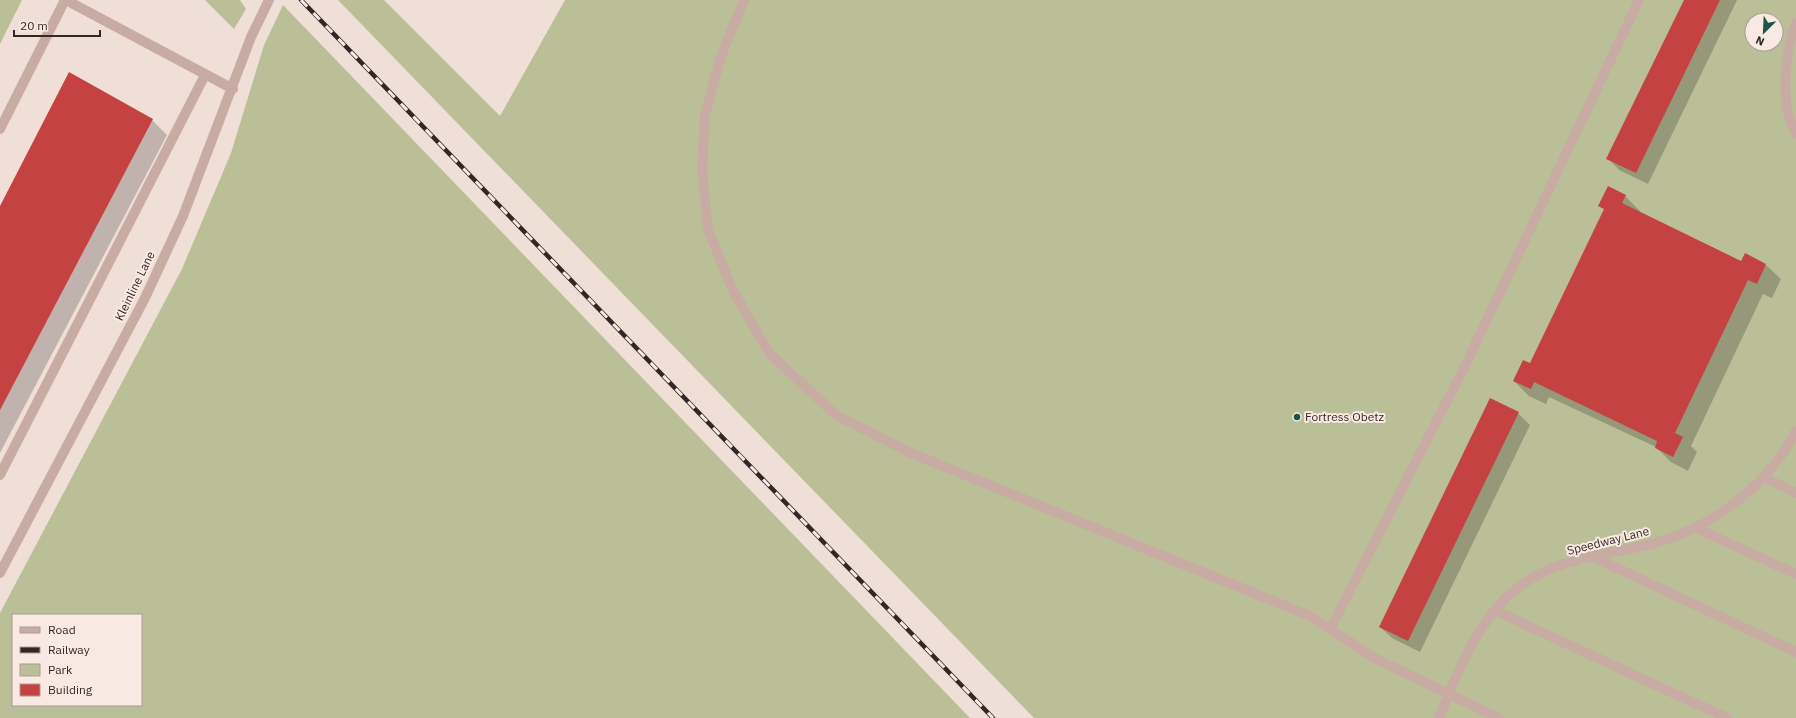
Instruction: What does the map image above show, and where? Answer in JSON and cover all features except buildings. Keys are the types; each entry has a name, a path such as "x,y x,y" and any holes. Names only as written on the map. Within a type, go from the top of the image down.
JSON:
{"street":[{"path":"0,129 65,0 232,89"},
{"name":"Kleinline Lane","path":"0,573 145,298 184,216 251,37 269,0"},
{"path":"744,0 721,56 705,115 702,169 708,229 732,289 770,354 836,415 911,453 1310,616 1374,658 1499,718"},
{"path":"1330,629 1465,366 1639,0"},
{"path":"1796,23 1792,32 1793,49 1785,74 1788,115 1796,134"},
{"path":"0,475 206,75"},
{"name":"Speedway Lane","path":"1439,718 1477,637 1494,610 1515,590 1537,574 1591,556 1671,538 1696,528 1723,511 1763,477 1785,450 1796,432"},
{"path":"1763,477 1796,493"},
{"path":"1696,528 1796,574"},
{"path":"1591,556 1796,652"},
{"path":"1494,610 1727,718"}],"green space":[{"path":"0,0 22,0 0,44"},
{"path":"205,0 240,0 246,9 234,29"},
{"name":"Fortress Obetz","path":"338,0 384,0 500,116 565,0 1796,0 1796,718 1034,718"},
{"path":"283,5 970,718 0,718 0,613 182,269 231,153 264,45"}],"railway":[{"path":"301,0 993,718"}],"place":[{"name":"Fortress Obetz","path":"1297,417"}]}
